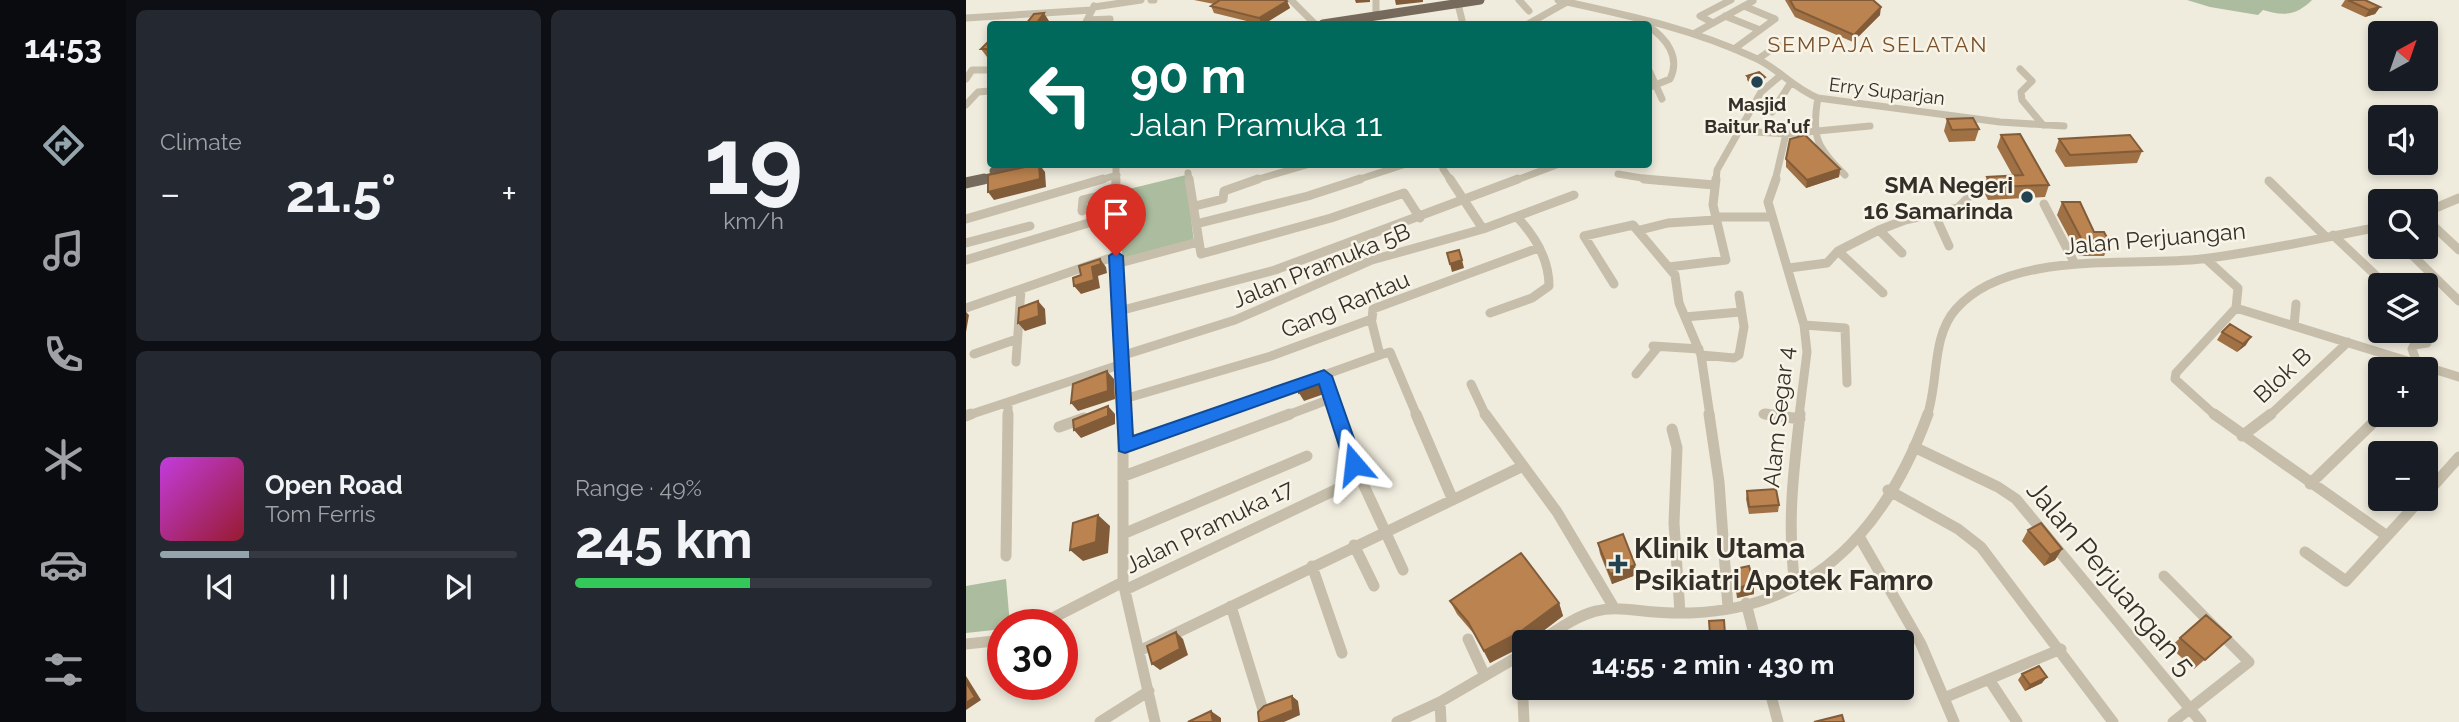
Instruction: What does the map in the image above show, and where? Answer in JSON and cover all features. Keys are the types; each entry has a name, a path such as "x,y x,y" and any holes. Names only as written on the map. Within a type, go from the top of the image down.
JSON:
{"main road":[{"path":"1335,21 1480,0"},
{"path":"1330,21 1426,2 1458,2"},
{"path":"966,177 1004,168"},
{"path":"966,183 1031,168"}],"street":[{"path":"1086,21 1098,0"},
{"path":"968,18 1093,8 1141,0"},
{"path":"1291,0 1313,21"},
{"path":"1376,0 1376,11"},
{"path":"1519,0 1529,11"},
{"name":"Erry Suparjan","path":"1558,0 1637,16 1695,33 1758,59 1790,84 1818,98 2064,126"},
{"path":"1713,23 1700,17 1731,0"},
{"path":"1695,33 1753,1"},
{"path":"1458,2 1462,20"},
{"path":"1533,21 1567,2"},
{"path":"1734,49 1775,19 1744,6"},
{"path":"968,18 981,10"},
{"path":"1637,16 1643,21"},
{"path":"1725,16 1760,30"},
{"path":"1094,21 1110,19"},
{"path":"1652,28 1666,37 1675,58 1674,72 1668,81 1652,88 1662,99"},
{"path":"1758,59 1778,45"},
{"path":"2020,69 2032,81 2021,92 2022,100 2043,125"},
{"path":"967,78 972,70 987,70"},
{"path":"1669,267 1726,260 1715,219 1714,185 1717,170 1761,92 1780,76"},
{"path":"1772,112 1790,84"},
{"path":"966,105 978,92 987,91"},
{"path":"1818,98 1813,129 1819,150 1845,175"},
{"path":"1740,131 1787,134 1813,129 1870,126"},
{"name":"Alam Segar 4","path":"1787,134 1781,165 1768,202 1804,325 1807,352 1789,505 1789,541 1795,586"},
{"path":"1195,206 1223,199 1224,191 1231,187 1296,168"},
{"path":"1196,224 1308,196 1394,168"},
{"path":"1119,311 1275,270 1549,168"},
{"path":"1443,169 1483,229"},
{"path":"966,219 1117,170 1116,260 1125,446 1124,586 1155,722"},
{"path":"1188,173 1201,254 1318,222 1404,193 1420,218"},
{"path":"1618,174 1648,180 1714,185"},
{"path":"2269,181 2372,273"},
{"path":"1082,211 1083,200 1116,192"},
{"name":"Jalan Pramuka 5B","path":"966,415 1235,320 1372,260 1483,229 1574,195"},
{"path":"1789,268 1828,263 1838,251 1879,230 1962,206 1967,199"},
{"path":"2438,208 2458,200"},
{"path":"2044,204 2075,264"},
{"path":"1934,213 1949,246"},
{"path":"966,260 1115,215"},
{"path":"1490,313 1536,296 1546,290 1550,281 1532,233 1517,216"},
{"path":"1640,230 1668,223 1772,217"},
{"path":"1614,284 1584,236 1627,225 1640,230 1677,280 1679,303 1700,352 1719,482 1728,608"},
{"path":"966,243 1030,226"},
{"name":"Jalan Perjuangan","path":"1558,630 1581,614 1613,606 1680,613 1728,608 1795,586 1828,568 1860,538 1914,447 1934,396 1939,343 1955,310 1968,298 2005,280 2075,264 2206,259 2368,229"},
{"path":"1879,230 1902,253"},
{"path":"2438,230 2459,250"},
{"path":"966,308 1116,260 1198,242"},
{"name":"Gang Rantau","path":"1111,408 1124,401 1271,356 1371,319 1373,309 1538,248"},
{"path":"1838,251 1883,293"},
{"path":"2206,259 2238,288 2236,308 2174,375 2196,401 2242,436 2387,536"},
{"path":"2416,259 2459,301"},
{"path":"1016,362 1021,289"},
{"path":"1636,374 1656,346 1738,356 1744,327 1739,295"},
{"path":"2294,326 2296,304"},
{"path":"2236,308 2395,357"},
{"path":"1685,317 1740,312"},
{"path":"1371,319 1452,498"},
{"path":"1804,325 1845,328 1847,383"},
{"path":"974,354 1017,339"},
{"name":"Blok B","path":"2242,436 2282,406 2348,342"},
{"path":"2417,357 2412,349 2414,345 2427,343"},
{"path":"1125,446 1385,354"},
{"path":"2438,371 2459,377"},
{"path":"1324,376 1354,464 1403,570"},
{"path":"1471,384 1486,419 1549,503 1591,566 1613,606"},
{"path":"1124,476 1333,398"},
{"path":"1006,556 1008,402"},
{"path":"1059,427 1098,413"},
{"path":"1763,414 1800,419"},
{"path":"2310,484 2369,427"},
{"path":"1672,429 1677,448 1674,523 1680,613"},
{"name":"Jalan Perjuangan 5","path":"1914,447 1998,486 2016,499 2201,722"},
{"path":"1123,534 1307,456"},
{"path":"2438,481 2459,457"},
{"path":"1139,652 1384,530 1521,467"},
{"name":"Jalan Pramuka 17","path":"1074,609 1350,482"},
{"path":"1888,489 1958,529 1980,547 2061,649 2113,722"},
{"path":"2305,551 2346,581 2410,511"},
{"path":"1860,538 1921,644 1954,722"},
{"path":"1354,545 1374,586"},
{"path":"1312,566 1342,653"},
{"path":"2164,576 2249,662 2173,722"},
{"path":"1746,603 1753,630"},
{"path":"1231,606 1263,710"},
{"path":"1468,639 1485,676"},
{"path":"966,644 987,642"},
{"path":"1944,698 2061,649"},
{"path":"1396,722 1440,702 1512,661"},
{"path":"1990,681 2017,722"},
{"path":"1100,722 1149,691"},
{"path":"1523,700 1524,722"},
{"path":"1772,700 1778,722"},
{"path":"1440,702 1441,722"}],"green space":[{"path":"2187,0 2312,0 2295,12 2283,14 2263,10 2258,15"},
{"path":"1186,175 1194,243 1122,265 1121,191"},
{"path":"1006,579 1009,609 987,609 987,631 966,633 966,586"}],"building":[{"path":"1220,0 1287,1 1259,18 1211,6"},
{"path":"1790,0 1873,0 1881,7 1854,35 1795,9"},
{"path":"2348,0 2365,0 2380,7 2369,10"},
{"path":"1044,13 1038,21 1028,21 1034,14"},
{"path":"1759,72 1765,77 1755,83 1747,76"},
{"path":"1973,118 1979,129 1952,130 1947,119"},
{"path":"2020,134 2049,185 1992,187 1987,177 2023,175 2001,135"},
{"path":"1805,135 1840,169 1807,180 1786,159 1790,139"},
{"path":"2130,135 2142,151 2070,155 2059,139"},
{"path":"1020,168 1039,168 1040,179 988,192 988,175"},
{"path":"2062,202 2080,202 2094,232 2104,232 2110,243 2084,244"},
{"path":"1459,250 1462,260 1450,264 1447,253"},
{"path":"1100,259 1101,264 1092,267 1094,280 1074,286 1073,278 1081,275 1079,266"},
{"path":"1328,260 1329,266 1315,272 1314,263"},
{"path":"1038,301 1039,316 1018,323 1019,308"},
{"path":"2230,324 2251,337 2243,344 2222,332"},
{"path":"1107,371 1108,391 1071,403 1073,384"},
{"path":"1318,382 1319,386 1299,393 1298,389"},
{"path":"1108,406 1108,416 1074,430 1073,420"},
{"path":"1776,489 1779,505 1749,507 1747,491"},
{"path":"1098,515 1096,542 1070,550 1073,523"},
{"path":"2041,523 2062,549 2050,555 2028,530"},
{"name":"Klinik Utama Psikiatri Apotek Famro","path":"1623,534 1635,565 1610,574 1598,543"},
{"path":"1521,553 1559,603 1523,630 1512,630 1512,636 1484,651 1468,622 1450,601"},
{"path":"1749,566 1754,583 1738,588 1735,569"},
{"path":"2206,615 2231,637 2205,660 2180,638"},
{"path":"1724,620 1725,630 1710,630 1709,621"},
{"path":"1176,632 1180,649 1152,664 1147,646"},
{"path":"2039,666 2047,677 2030,685 2022,674"},
{"path":"966,682 975,697 966,703"},
{"path":"1292,696 1293,710 1259,722 1258,712 1264,706"},
{"path":"1211,711 1213,722 1188,722"},
{"path":"1842,715 1844,722 1814,722"}],"place":[{"name":"Masjid Baitur Ra'uf","path":"1757,82"},
{"name":"SMA Negeri 16 Samarinda","path":"2027,197"},
{"name":"Klinik Utama Psikiatri Apotek Famro","path":"1618,564"}],"district":[{"name":"SEMPAJA SELATAN","path":"1878,44"}],"route":[{"path":"1116,256 1125,446 1324,376 1354,464"}]}
